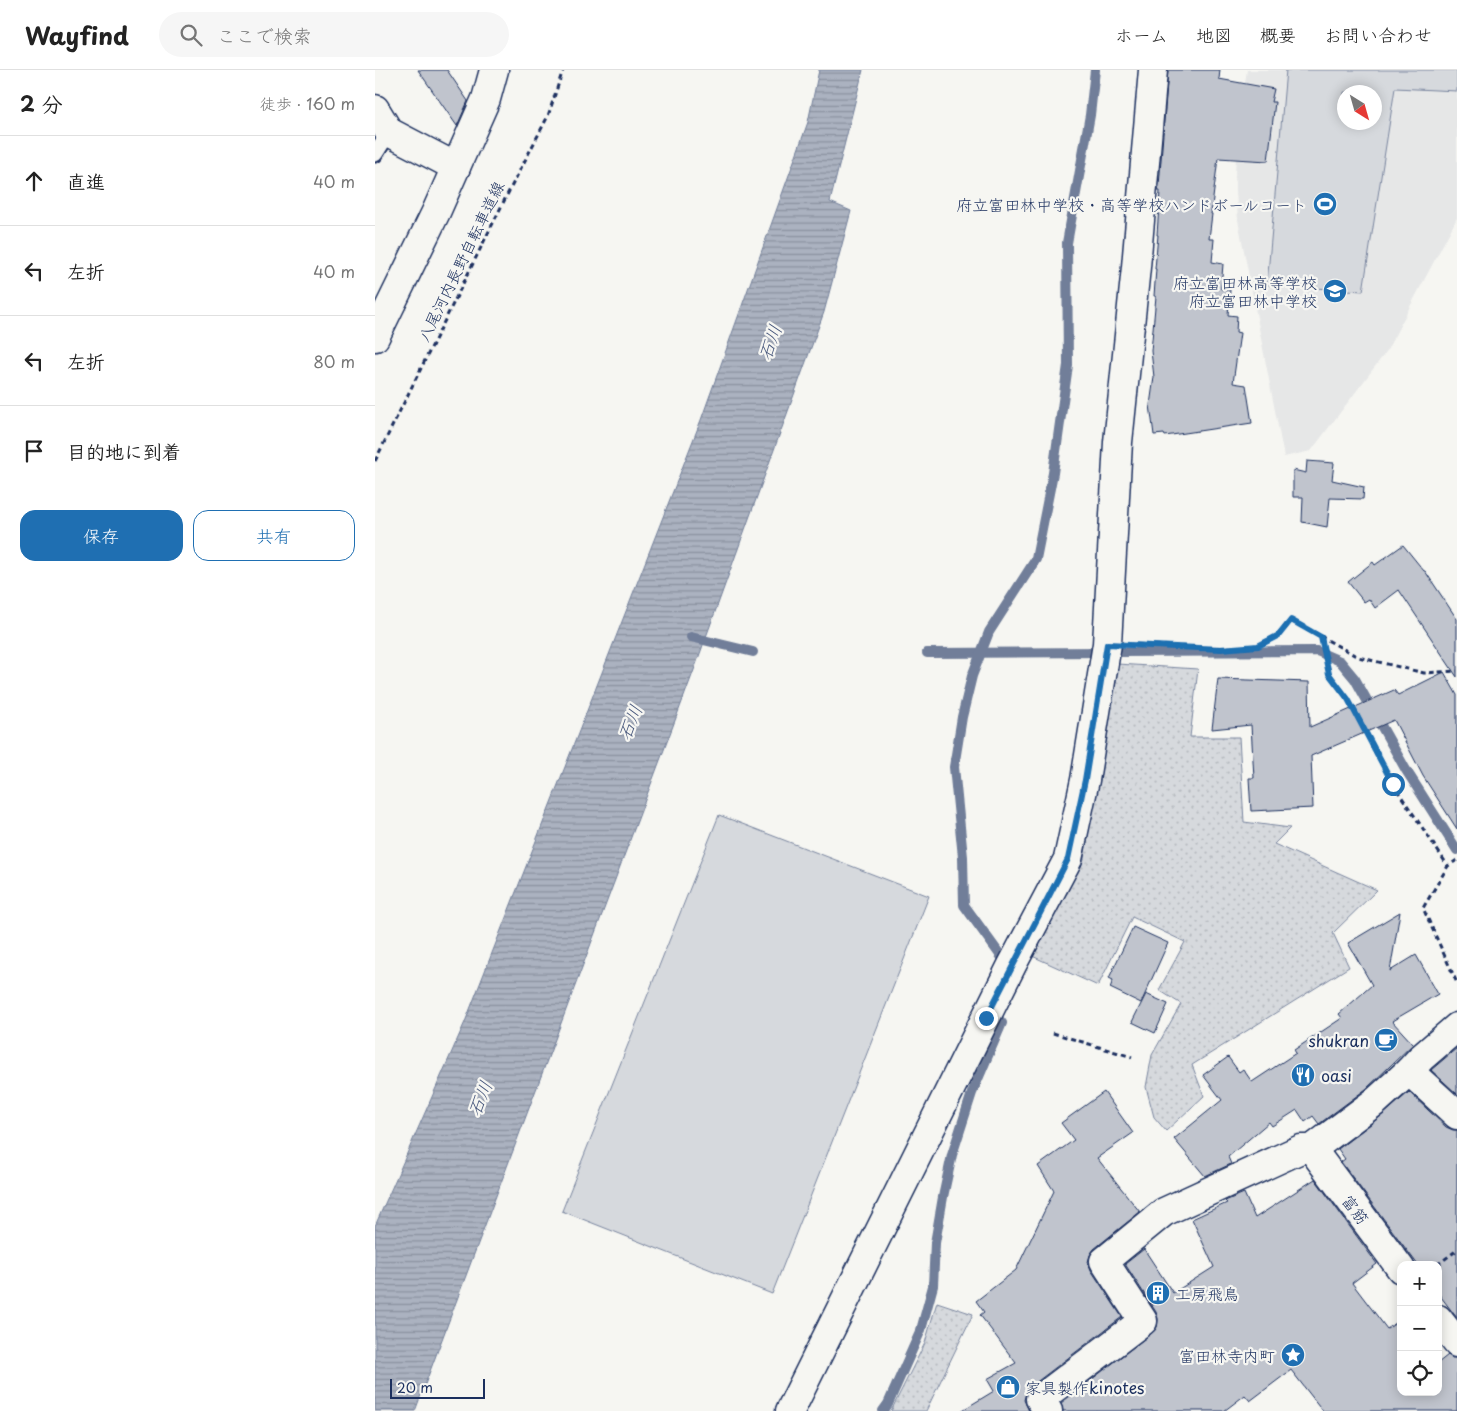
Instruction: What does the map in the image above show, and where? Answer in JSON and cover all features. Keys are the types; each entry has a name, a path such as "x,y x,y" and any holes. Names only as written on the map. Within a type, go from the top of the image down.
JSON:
{"street":[{"path":"375,337 436,212 486,99 494,70"},
{"path":"790,1411 990,1010 1068,859 1085,780 1105,656 1117,442 1136,267 1153,70"},
{"path":"375,109 382,143 456,166"},
{"path":"1048,1411 1040,1399 1143,1321 1104,1260 1164,1212 1301,1149 1312,1149 1376,1101 1457,1027"},
{"path":"1409,1071 1457,1115"},
{"name":"富筋","path":"1312,1149 1397,1264"},
{"path":"1442,1324 1457,1343"}],"path":[{"name":"八尾河内長野自転車道線","path":"375,461 506,197 549,116 563,70"},
{"path":"1105,656 1258,646 1279,635 1291,620"},
{"path":"1291,620 1321,637 1329,674 1348,699 1393,784 1448,866"},
{"path":"1291,620 1359,657 1424,673 1457,671"},
{"path":"1456,861 1448,866 1423,908 1457,983"},
{"path":"1053,1033 1132,1057"},
{"path":"1442,1261 1457,1250"}],"shaded area":[{"name":"府立富田林高等学校 府立富田林中学校","path":"1247,70 1457,70 1457,218 1386,352 1311,451 1284,457 1238,220 1235,176 1237,134"},
{"name":"府立富田林中学校・高等学校ハンドボールコート","path":"1286,70 1457,70 1457,91 1395,88 1363,291 1267,285"},
{"path":"1117,664 1198,669 1190,737 1239,737 1244,822 1290,828 1274,844 1377,890 1333,933 1349,967 1192,1065 1204,1096 1166,1131 1154,1117 1146,1087 1152,1055 1181,1004 1159,990 1185,942 1132,917 1098,986 1030,955 1084,859"},
{"path":"719,815 929,896 772,1294 562,1211"},
{"path":"937,1302 973,1314 926,1411 891,1411 925,1343"}],"water":[{"name":"石川","path":"819,70 863,70 830,202 851,211 824,312 694,670 415,1411 375,1411 375,1226 465,1022 701,420 808,122"}],"building":[{"path":"418,70 447,70 468,101 457,126"},
{"path":"1168,70 1220,70 1219,79 1274,89 1271,102 1275,102 1268,161 1218,158 1209,239 1214,239 1212,262 1223,264 1221,289 1230,290 1228,315 1237,316 1236,332 1240,333 1233,383 1246,385 1252,423 1165,436 1164,434 1154,435 1150,405 1154,377 1151,351 1156,296 1154,296 1155,269 1160,191 1158,191"},
{"path":"1307,461 1334,463 1332,480 1364,487 1363,499 1330,498 1327,527 1302,522 1303,497 1293,497 1293,470 1306,473"},
{"path":"1403,545 1425,571 1457,619 1457,677 1399,590 1375,608 1369,599 1364,602 1348,582 1373,562 1375,565"},
{"path":"1444,672 1457,695 1457,829 1423,776 1394,720 1311,756 1313,808 1251,811 1249,778 1254,778 1251,725 1212,729 1218,679 1309,682 1310,727 1394,690 1398,695"},
{"path":"1400,912 1390,971 1416,955 1438,994 1392,1021 1413,1044 1366,1089 1319,1124 1313,1116 1305,1122 1297,1110 1272,1126 1269,1122 1228,1157 1231,1164 1205,1176 1174,1139 1222,1100 1203,1075 1228,1057 1239,1072 1243,1069 1252,1082 1296,1053 1294,1050 1342,1018 1339,1014 1372,985 1348,943"},
{"path":"1133,927 1168,943 1141,1003 1110,988 1113,980 1109,978"},
{"path":"1146,994 1168,1004 1155,1033 1132,1022"},
{"path":"1457,1048 1457,1094 1431,1070"},
{"path":"1104,1092 1133,1133 1097,1158 1140,1212 1094,1249 1088,1262 1091,1270 1122,1317 1030,1387 1024,1400 1029,1411 961,1411 994,1391 987,1379 1016,1363 980,1315 984,1312 976,1301 1016,1270 1054,1191 1038,1166 1074,1140 1061,1123"},
{"path":"1409,1092 1446,1127 1457,1130 1457,1318 1442,1298 1442,1261 1415,1261 1341,1162 1345,1159 1338,1149"},
{"path":"1315,1179 1377,1264 1352,1283 1387,1329 1396,1323 1397,1324 1397,1396 1442,1396 1442,1360 1448,1355 1452,1358 1457,1358 1457,1411 1323,1411 1291,1370 1250,1401 1245,1395 1224,1411 1063,1411 1061,1403 1152,1333 1157,1327 1158,1319 1156,1312 1125,1264 1144,1249 1173,1293 1214,1267 1192,1219 1244,1193 1255,1218"}],"waterway":[{"path":"1005,967 1006,963 964,905 963,857 954,767 962,717 972,676 989,632 1036,559 1053,473 1068,365 1067,243 1090,115 1095,70"},
{"path":"691,637 753,652"},
{"path":"927,653 1317,651 1340,661 1355,679 1406,770 1457,850"},
{"path":"883,1411 888,1404 921,1330 933,1286 935,1243 952,1155 972,1093 1002,1023 991,1010"}],"place":[{"name":"府立富田林中学校・高等学校ハンドボールコート","path":"1325,204"},
{"name":"府立富田林高等学校 府立富田林中学校","path":"1335,291"},
{"name":"shukran","path":"1386,1040"},
{"name":"oasi","path":"1303,1075"},
{"name":"工房飛鳥","path":"1158,1293"},
{"name":"富田林寺内町","path":"1293,1355"},
{"name":"家具製作kinotes","path":"1008,1387"}],"route":[{"path":"986,1018 1068,859 1085,780 1107,644 1221,649 1258,646 1279,635 1291,620 1321,637 1329,674 1348,699 1393,784"}]}
